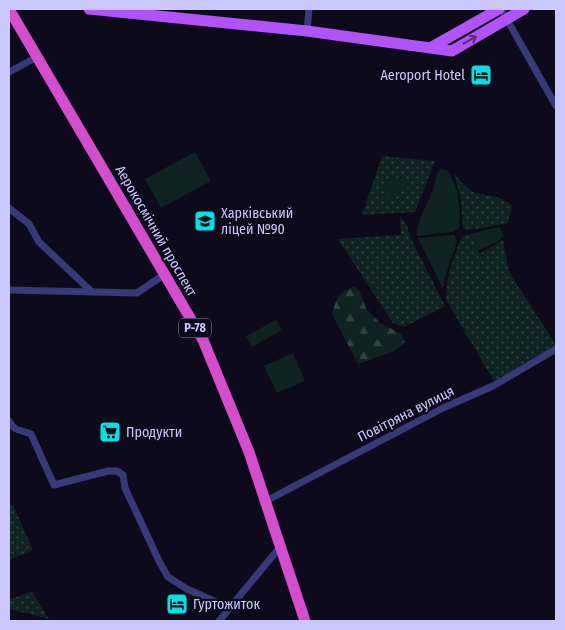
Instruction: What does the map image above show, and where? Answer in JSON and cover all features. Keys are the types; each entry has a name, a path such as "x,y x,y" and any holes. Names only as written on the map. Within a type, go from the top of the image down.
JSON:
{"highway":[{"name":"Аерокосмічний проспект","path":"9,9 203,340 249,452 305,621"}],"main road":[{"path":"89,9 306,31 452,50 524,9"},
{"path":"430,48 500,9"}],"street":[{"path":"306,31 309,9"},
{"path":"500,9 556,106"},
{"path":"9,72 37,57"},
{"path":"9,208 28,224 39,242 91,291"},
{"path":"9,290 137,293 165,274"},
{"name":"Повітряна вулиця","path":"266,501 443,408 493,386 556,349"},
{"path":"9,421 17,431 31,434 54,485 108,471 117,471 123,476 125,488 168,576 187,589 230,608"},
{"path":"218,621 280,547"}],"green space":[{"path":"195,152 211,181 161,208 145,179"},
{"path":"382,156 435,161 415,212 362,215"},
{"path":"440,169 447,170 457,191 460,213 459,228 452,232 417,236 420,219"},
{"path":"454,174 471,191 508,202 512,206 508,223 470,230 463,228 461,199"},
{"path":"389,179 402,179 409,187 388,199 384,189 386,184"},
{"path":"400,217 407,225 410,237 445,306 404,327 393,323 338,239 401,235"},
{"path":"499,227 504,236 497,242 477,251 471,234"},
{"path":"480,232 471,234 479,254 503,240 509,272 556,345 494,381 446,300 447,281 450,274 448,275 460,240 464,235"},
{"path":"454,235 457,242 444,280 443,289 418,238"},
{"path":"355,286 360,292 366,308 380,323 400,333 405,342 394,351 358,364 332,314 339,296"},
{"path":"276,320 282,330 252,347 246,336"},
{"path":"293,353 305,381 277,393 264,366"},
{"path":"9,505 13,505 33,550 9,560"},
{"path":"30,592 33,593 49,619 9,609 9,598"}],"place":[{"name":"Aeroport Hotel","path":"481,75"},
{"name":"Харківський ліцей №90","path":"205,221"},
{"name":"Продукти","path":"110,432"},
{"name":"Гуртожиток","path":"177,604"}]}
